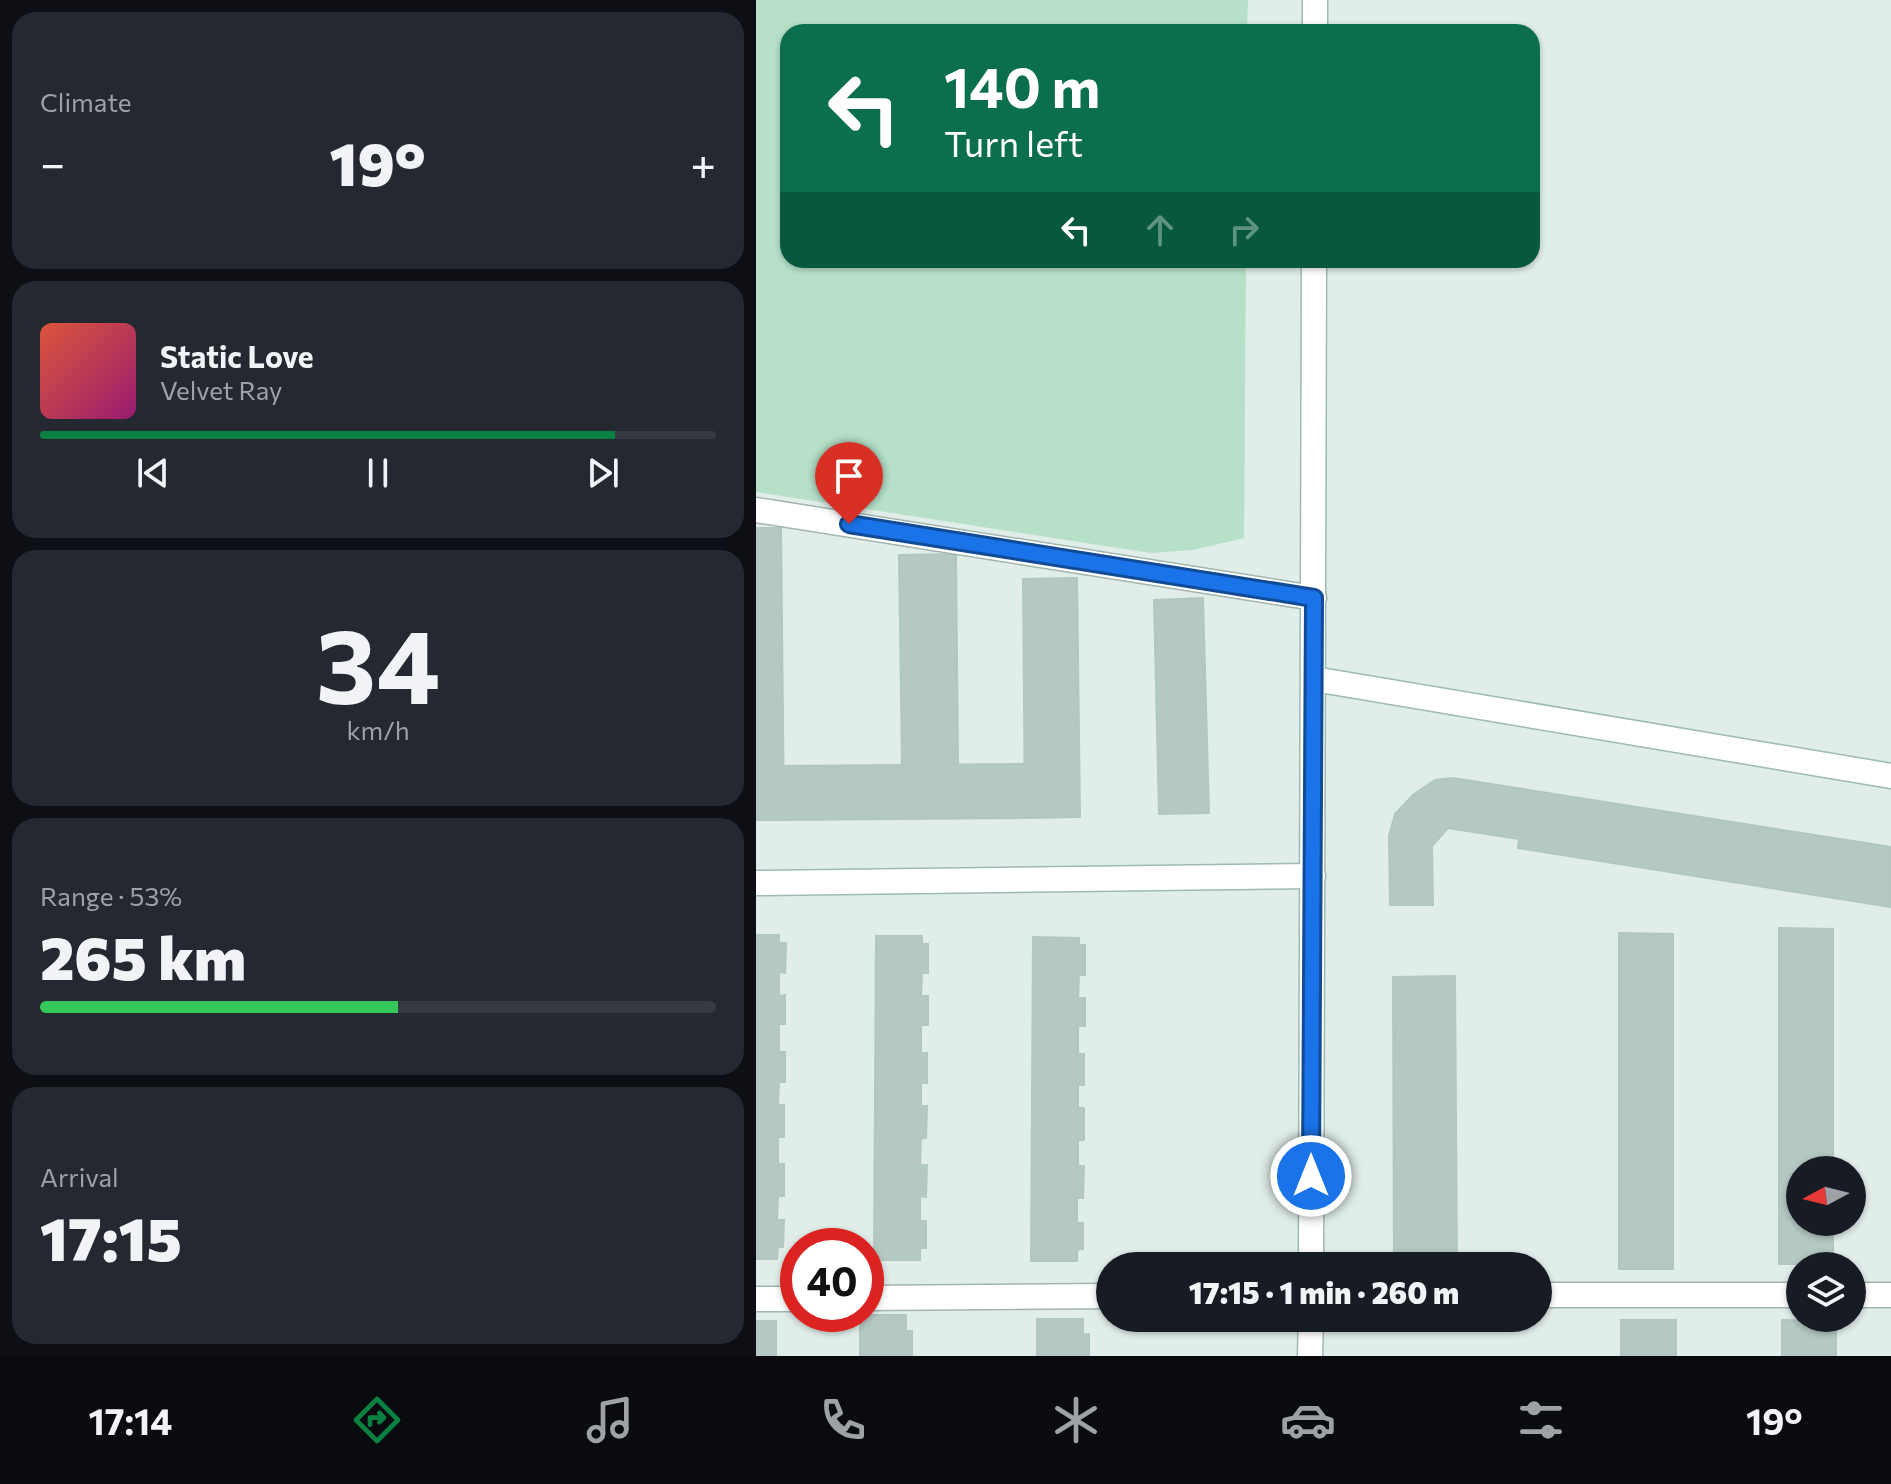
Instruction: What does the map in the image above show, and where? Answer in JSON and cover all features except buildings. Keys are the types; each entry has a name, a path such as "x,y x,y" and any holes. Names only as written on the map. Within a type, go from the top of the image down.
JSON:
{"street":[{"path":"1315,0 1315,24"},
{"path":"1311,1252 1314,268"},
{"path":"756,510 1314,598"},
{"path":"1314,679 1891,776"},
{"path":"756,883 1313,876"},
{"path":"1552,1295 1786,1295"},
{"path":"1866,1295 1891,1295"},
{"path":"884,1298 1096,1296"},
{"path":"756,1299 780,1299"},
{"path":"1310,1356 1311,1332"}],"green space":[{"path":"756,0 1248,0 1247,24 780,24 780,268 1246,268 1244,538 1193,550 1151,553 756,492"}],"route":[{"path":"849,524 1314,598 1311,1176"}]}
